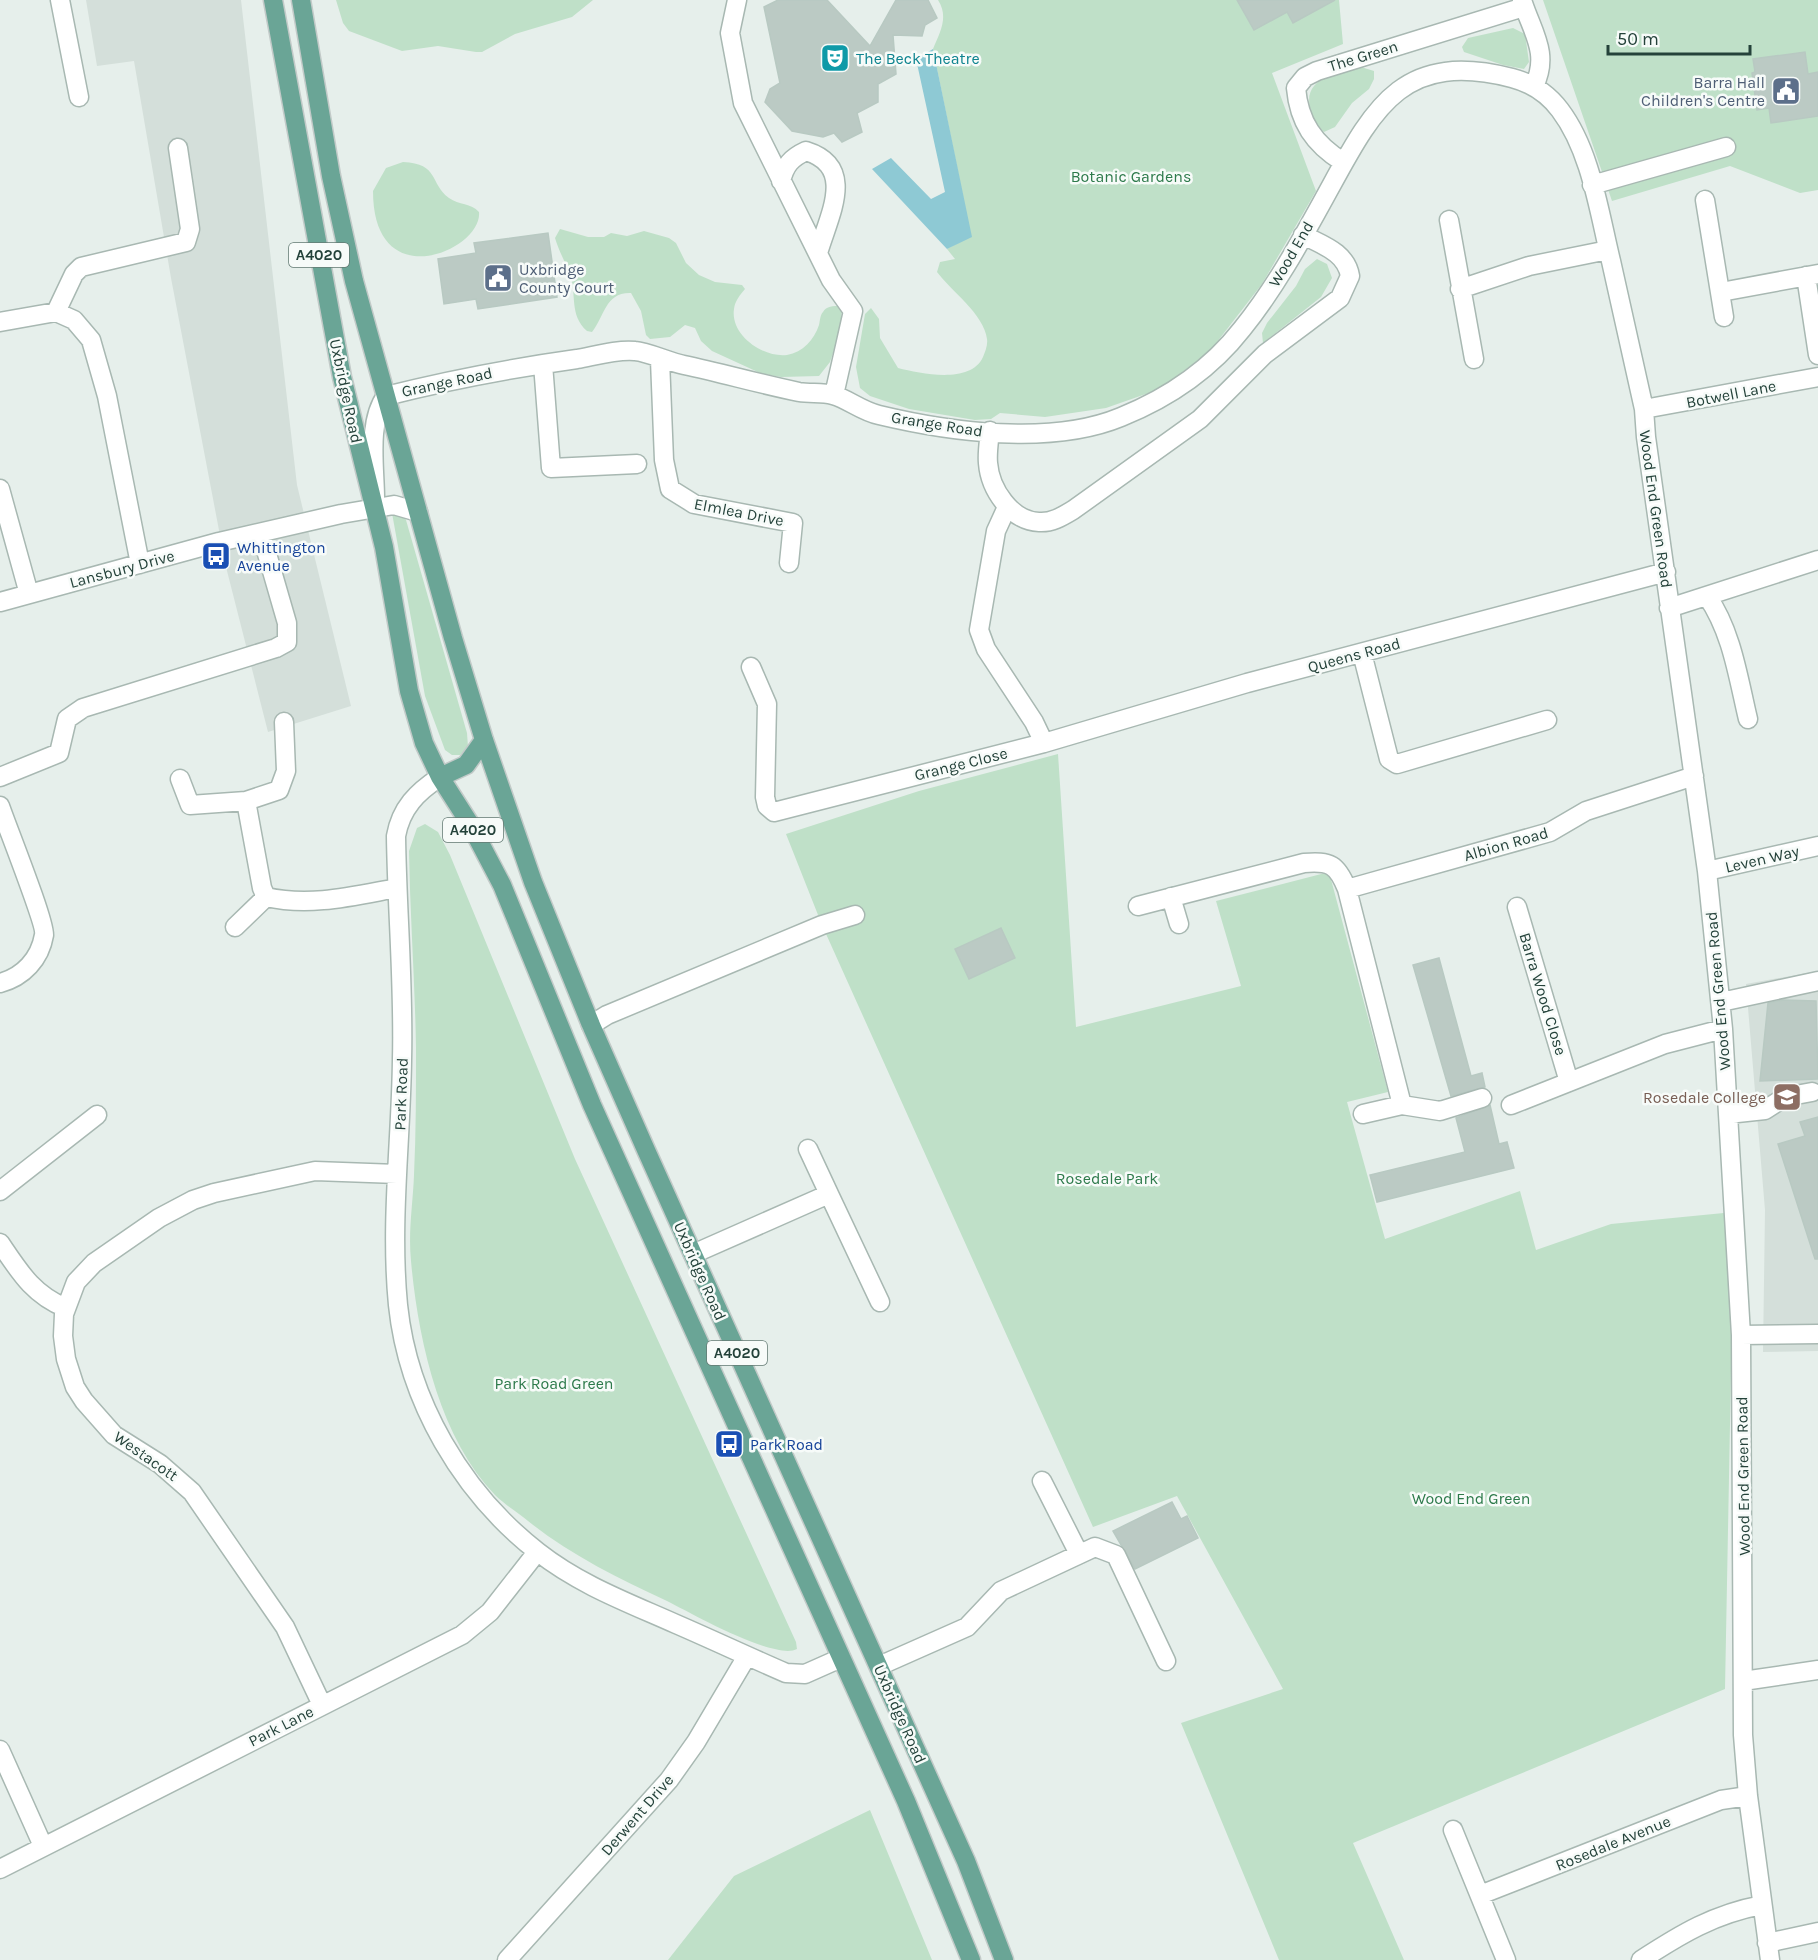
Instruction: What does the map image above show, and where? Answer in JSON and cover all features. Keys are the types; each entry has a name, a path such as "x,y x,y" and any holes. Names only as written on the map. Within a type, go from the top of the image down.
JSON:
{"main road":[{"name":"Uxbridge Road","path":"273,0 342,376 375,508 409,691 424,743 440,777 470,824 502,885 596,1115 906,1801 971,1960"},
{"name":"Uxbridge Road","path":"302,0 331,176 354,281 484,740 533,882 591,1025 966,1861 1004,1960"},
{"path":"440,777 466,765 484,740"}],"street":[{"path":"60,0 79,97"},
{"path":"732,1 730,33 737,81 743,103 831,279 853,311 834,395"},
{"path":"1523,3 1541,55 1541,68 1534,86"},
{"name":"The Green","path":"1343,162 1328,153 1308,130 1298,102 1296,88 1305,76 1523,3"},
{"name":"Wood End","path":"990,431 1063,432 1112,421 1164,398 1212,361 1241,331 1275,283 1360,132 1396,92 1427,75 1458,71 1483,72 1534,86 1559,109"},
{"name":"Wood End Green Road","path":"1559,109 1578,141 1592,185 1644,409 1669,608 1707,871 1724,1029 1741,1335 1743,1681 1748,1796 1769,1951"},
{"path":"1592,185 1726,147"},
{"path":"56,312 74,274 81,267 186,242 190,229 178,148"},
{"path":"781,181 784,168 794,157 806,150 818,154 832,165 837,179 835,194 818,253"},
{"path":"1705,200 1724,317"},
{"path":"1449,220 1474,359"},
{"path":"1044,743 1034,722 986,649 979,630 996,531 1007,507 1028,520 1041,522 1052,521 1073,510 1200,418 1265,354 1340,298 1350,276 1346,262 1333,251 1303,235"},
{"path":"1460,290 1529,266 1608,250"},
{"path":"1721,292 1812,275 1818,355"},
{"path":"0,322 56,312 83,328 92,340 98,356 140,564"},
{"name":"Grange Road","path":"386,396 543,364 635,350 660,360 804,393 834,395 856,408 877,414 990,431 988,464 996,489 1007,507"},
{"name":"Elmlea Drive","path":"660,360 664,460 670,489 694,504 793,523 789,563"},
{"path":"543,364 551,468 637,464"},
{"name":"Botwell Lane","path":"1644,409 1818,377"},
{"path":"375,508 376,434 378,415 386,396"},
{"path":"0,489 29,594"},
{"name":"Lansbury Drive","path":"0,602 261,533 375,508 403,506 418,512"},
{"path":"0,777 59,753 67,719 83,708 276,648 287,642 287,623 261,533"},
{"path":"1669,608 1818,560"},
{"name":"Queens Road","path":"1044,743 1247,683 1666,572"},
{"path":"1707,596 1719,613 1729,640 1748,719"},
{"path":"1362,653 1389,759 1396,764 1547,720"},
{"name":"Grange Close","path":"751,667 768,704 765,796 767,806 774,812 1044,743"},
{"path":"180,778 190,805 246,801 279,790 286,771 284,722"},
{"name":"Albion Road","path":"1347,889 1550,832 1586,811 1694,776"},
{"name":"Park Road","path":"440,777 421,789 399,820 396,836 402,1060 397,1174 398,1306 405,1345 420,1391 440,1437 467,1480 500,1518 537,1552 568,1573 609,1595 747,1656 796,1675 814,1671 842,1658"},
{"path":"246,801 262,888 266,897"},
{"path":"0,806 45,932 36,959 14,980 0,983"},
{"name":"Leven Way","path":"1707,871 1818,846"},
{"path":"1138,906 1304,863 1323,861 1340,870 1347,889 1402,1105"},
{"path":"266,897 298,902 318,902 397,888"},
{"path":"234,927 266,897"},
{"path":"1171,897 1179,924"},
{"name":"Barra Wood Close","path":"1517,907 1569,1082"},
{"path":"591,1025 606,1015 822,925 855,915"},
{"path":"1721,1002 1818,981"},
{"path":"1511,1105 1665,1044 1724,1029"},
{"path":"1728,1114 1765,1110 1785,1097 1812,1092"},
{"path":"1363,1114 1402,1105 1440,1111 1482,1098"},
{"path":"0,1191 97,1115"},
{"path":"808,1149 879,1302"},
{"name":"Westacott","path":"322,1705 285,1627 192,1492 171,1472 114,1435 84,1401 75,1387 66,1359 63,1336 66,1308 76,1282 94,1263 159,1218 193,1200 214,1193 315,1171 397,1174"},
{"path":"693,1254 828,1194"},
{"path":"0,1243 33,1290 50,1302 66,1308"},
{"path":"1741,1335 1818,1334"},
{"path":"1042,1481 1079,1554"},
{"path":"879,1666 968,1627 1001,1591 1095,1547 1116,1555 1166,1661"},
{"name":"Park Lane","path":"0,1869 462,1635 490,1612 537,1552"},
{"name":"Derwent Drive","path":"507,1960 669,1780 696,1742 747,1656"},
{"path":"1743,1681 1818,1670"},
{"path":"0,1750 43,1846"},
{"name":"Rosedale Avenue","path":"1480,1895 1720,1800 1748,1796"},
{"path":"1453,1830 1506,1960"},
{"path":"1641,1960 1711,1920 1731,1911 1762,1905"},
{"path":"1769,1951 1818,1932"}],"shaded area":[{"path":"86,0 241,0 297,485 351,706 268,732 226,567 171,278 134,61 97,66"},
{"name":"Rosedale College","path":"1818,971 1818,1351 1763,1352 1765,1210 1746,984"}],"green space":[{"path":"336,0 593,0 572,17 515,34 482,52 476,52 438,46 402,51 349,31 343,23"},
{"name":"Botanic Gardens","path":"938,0 1339,0 1343,44 1272,73 1316,191 1262,284 1210,351 1160,389 1106,408 1045,417 1000,413 991,419 975,420 909,409 870,396 860,388 856,367 865,314 871,308 879,319 880,338 898,368 920,373 957,374 977,365 987,346 985,330 974,312 937,272 940,262 955,259 947,249 971,236 933,49 941,31 943,18"},
{"path":"1543,0 1818,0 1818,190 1800,193 1730,166 1612,201"},
{"path":"1513,28 1525,34 1529,62 1524,69 1503,65 1464,52 1462,47 1468,38"},
{"path":"1361,67 1374,71 1374,79 1369,89 1352,103 1335,127 1324,132 1313,118 1310,108 1309,98 1312,89 1324,78"},
{"path":"403,162 423,166 429,170 449,198 479,212 476,226 464,240 447,250 428,256 408,255 390,245 378,224 373,191 386,168"},
{"path":"560,229 588,237 604,237 611,233 627,236 644,231 669,238 676,243 686,263 699,275 715,282 742,285 745,289 734,309 737,328 750,343 768,353 787,355 803,348 814,336 824,310 839,306 842,310 839,335 830,362 819,376 781,377 760,373 712,351 701,341 695,328 685,325 670,337 650,339 646,335 641,311 631,293 616,296 607,306 592,332 587,331 578,318 570,274 555,238"},
{"path":"1317,259 1327,264 1332,278 1321,297 1263,343 1262,333 1267,323 1296,286 1305,269"},
{"path":"392,513 403,514 406,520 467,733 468,747 460,755 452,755 445,750 425,696"},
{"path":"1058,754 1076,1027 1241,986 1216,901 1329,872 1388,1092 1347,1102 1385,1239 1520,1191 1536,1250 1611,1224 1734,1212 1725,1689 1353,1843 1404,1960 1279,1960 1181,1723 1283,1689 1177,1496 1093,1527 822,925 786,834 919,791"},
{"name":"Park Road Green","path":"425,824 438,832 450,855 575,1159 796,1642 797,1649 786,1651 771,1648 733,1634 574,1553 495,1495 459,1445 435,1386 426,1354 414,1291 410,1250 415,1143 416,1048 409,851 417,828"},
{"path":"870,1810 932,1960 668,1960 734,1876"}],"water":[{"path":"933,49 972,237 947,249 872,169 891,158 931,199 945,192 916,59"}],"building":[{"name":"The Beck Theatre","path":"778,0 827,0 870,46 896,0 928,0 937,18 925,25 922,36 893,35 896,74 878,84 878,102 857,113 862,132 842,142 834,133 823,137 792,131 765,102 770,89 780,83 764,7"},
{"path":"1237,0 1335,0 1293,23 1287,12 1254,30"},
{"name":"Barra Hall Children's Centre","path":"1805,52 1808,74 1818,72 1818,116 1771,123 1769,108 1757,110 1752,73 1755,72 1753,59"},
{"name":"Uxbridge County Court","path":"548,233 557,297 478,309 476,299 444,304 438,259 476,253 474,243"},
{"path":"1001,928 1015,958 969,979 955,949"},
{"path":"1439,958 1471,1076 1482,1073 1485,1087 1451,1096 1413,965"},
{"path":"1783,1000 1816,1001 1818,1079 1760,1081 1768,1003"},
{"path":"1490,1105 1499,1144 1507,1142 1514,1168 1377,1202 1370,1175 1465,1152 1456,1118"},
{"path":"1818,1117 1818,1259 1815,1259 1778,1144 1805,1136 1800,1122"},
{"path":"1172,1502 1181,1519 1187,1516 1198,1538 1135,1569 1113,1531"}],"place":[{"name":"The Beck Theatre","path":"835,58"},
{"name":"Barra Hall Children's Centre","path":"1786,91"},
{"name":"Uxbridge County Court","path":"498,278"},
{"name":"Whittington Avenue","path":"216,556"},
{"name":"Rosedale College","path":"1787,1097"},
{"name":"Park Road","path":"729,1444"}],"park label":[{"name":"Rosedale Park","path":"1107,1178"},
{"name":"Wood End Green","path":"1471,1498"}]}
